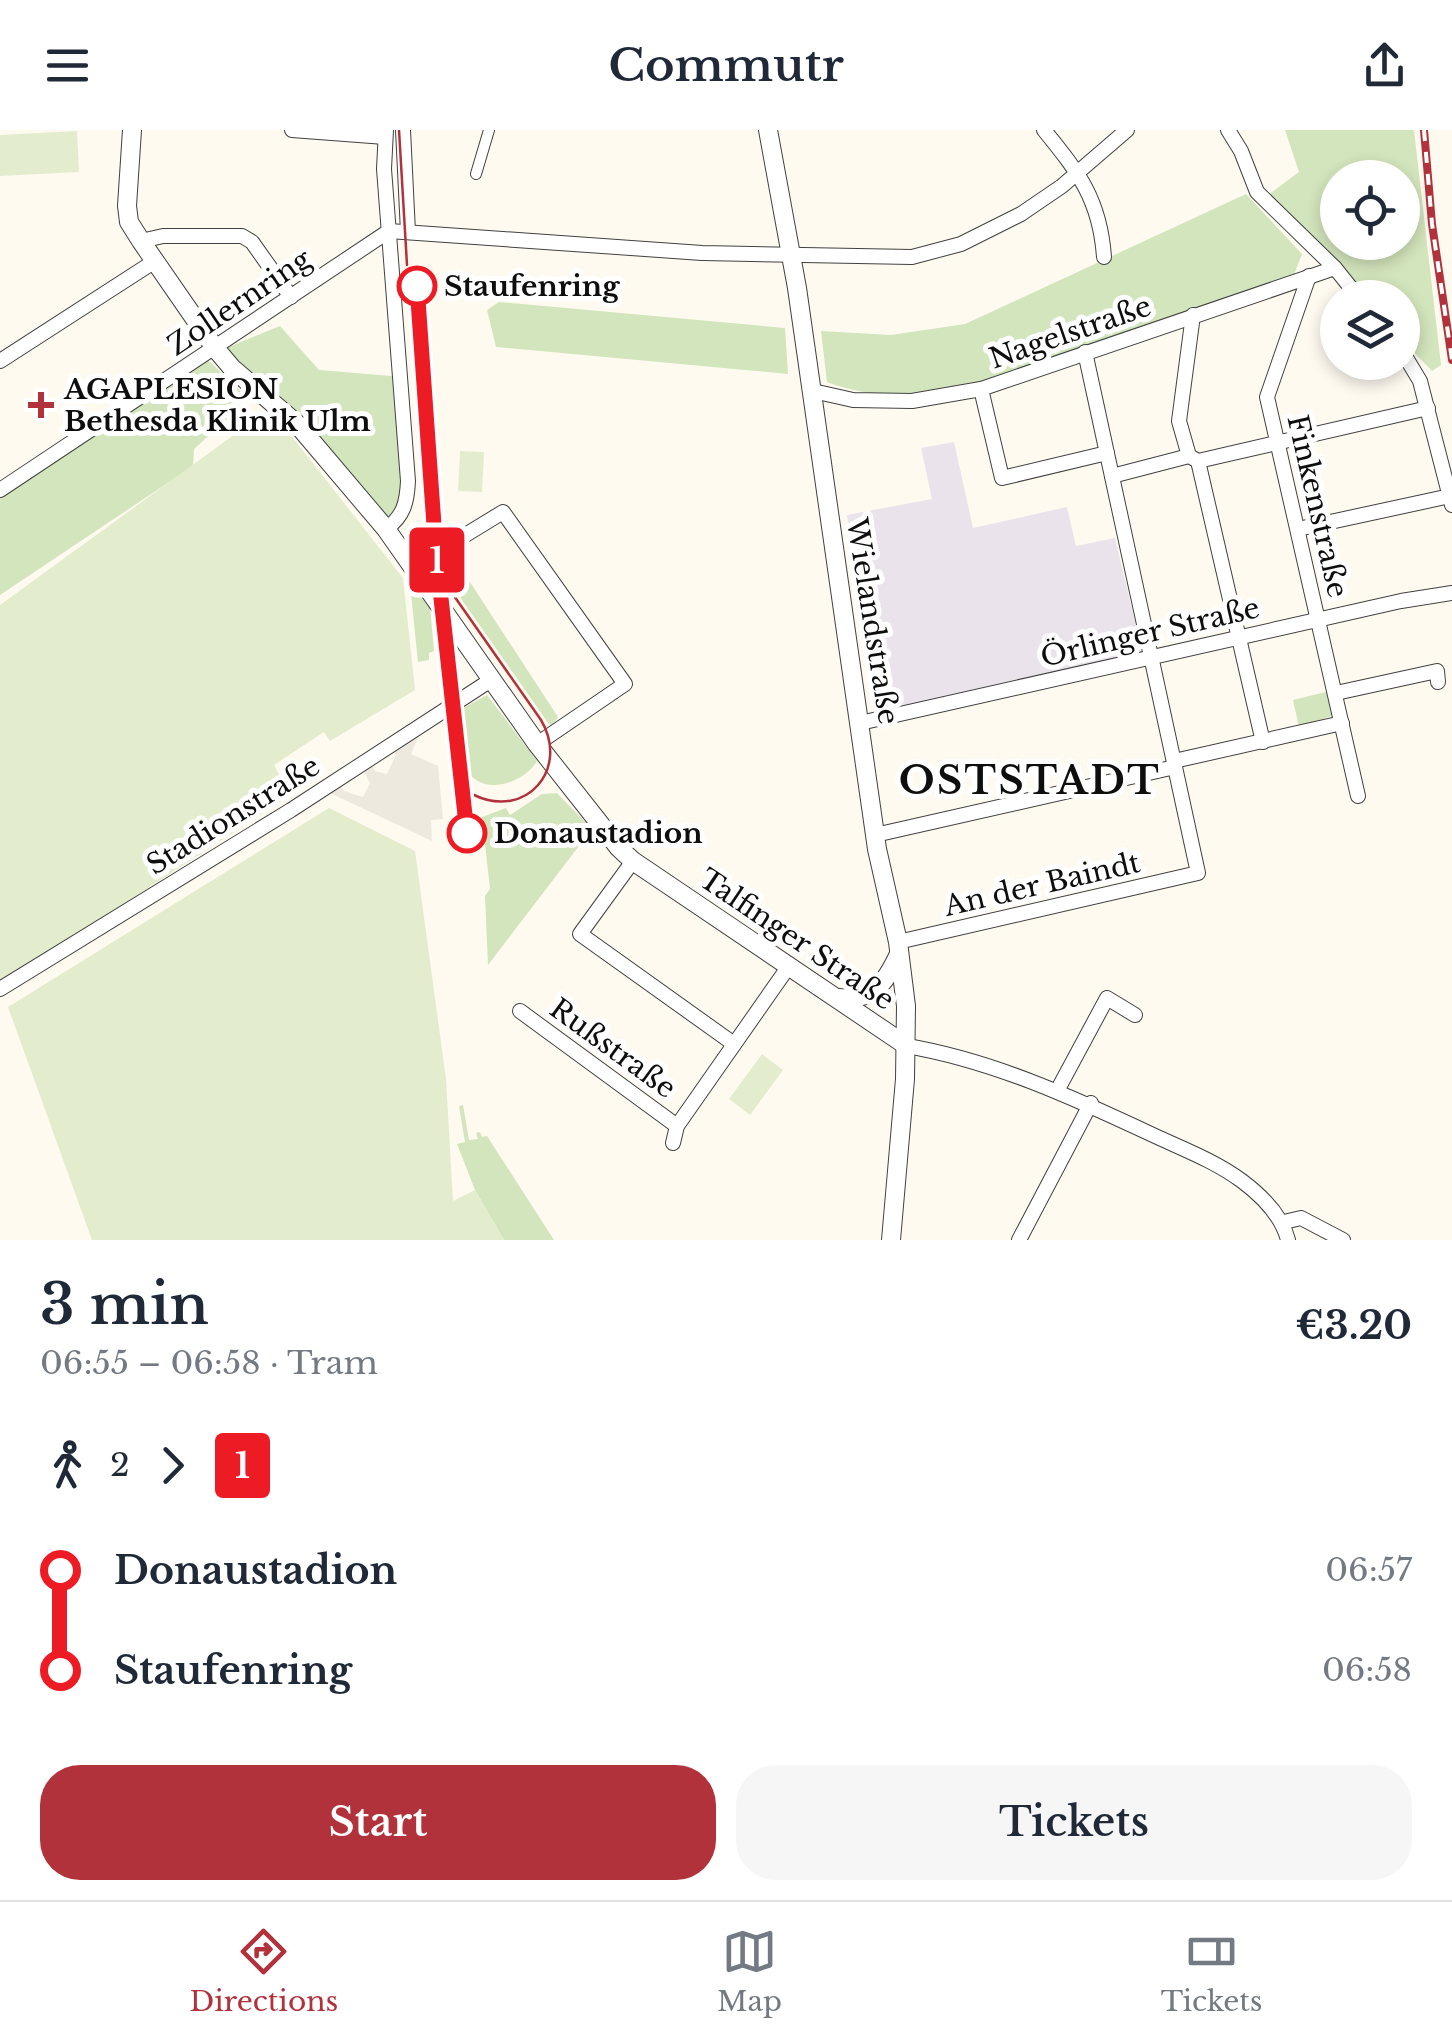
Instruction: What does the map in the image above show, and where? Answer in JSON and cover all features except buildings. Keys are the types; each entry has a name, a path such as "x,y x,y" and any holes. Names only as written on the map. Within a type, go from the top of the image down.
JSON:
{"street":[{"name":"Talfinger Straße","path":"132,130 127,206 129,222 141,241 232,368 298,424 386,529 590,813 633,862 907,1046"},
{"path":"292,130 386,133 389,231 408,481 404,508 396,522 386,529"},
{"path":"403,130 408,232"},
{"path":"476,174 488,130"},
{"name":"Wielandstraße","path":"768,130 813,392 875,835 903,945 907,1046 891,1240"},
{"path":"1044,130 1090,192 1102,228 1104,257"},
{"path":"389,231 792,257 903,258 948,249 1020,214 1127,130"},
{"path":"1228,130 1242,151 1257,192 1345,280"},
{"name":"Zollernring","path":"0,490 389,231"},
{"path":"141,241 163,236 242,236 252,242 291,298"},
{"path":"0,361 155,261"},
{"name":"Nagelstraße","path":"813,392 853,400 912,400 981,388 1336,268"},
{"name":"Finkenstraße","path":"1309,276 1267,396 1358,796"},
{"path":"1193,315 1180,422 1194,459 1240,637 1262,742"},
{"path":"1084,352 1175,764"},
{"path":"1298,529 1451,500 1418,380"},
{"path":"981,388 1002,478 1107,453"},
{"path":"1112,476 1428,408"},
{"path":"413,568 503,512 625,684 537,744"},
{"name":"Örlinger Straße","path":"860,723 1427,595 1452,593"},
{"path":"1336,693 1436,671 1438,682"},
{"name":"Stadionstraße","path":"0,989 291,810 491,680"},
{"path":"875,835 1342,723"},
{"name":"An der Baindt","path":"903,945 1198,873 1175,764"},
{"path":"633,862 580,934 734,1044"},
{"path":"838,998 855,999 871,994 884,983 903,945"},
{"path":"673,1143 677,1126 789,966"},
{"path":"1057,1091 1108,998 1135,1014"},
{"name":"Rußstraße","path":"520,1011 677,1126"},
{"path":"907,1046 978,1063 1057,1091 1213,1163 1244,1182 1284,1222 1288,1240"},
{"path":"1019,1240 1090,1104"},
{"path":"1284,1222 1302,1218 1342,1240"}],"shaded area":[{"path":"954,442 973,528 1067,507 1076,546 1115,538 1142,651 877,712 847,515 932,499 921,448"},
{"path":"419,735 411,754 438,766 443,819 431,820 432,841 330,793 340,786 363,797 370,783 364,772 372,766 387,774 396,755 394,751"}],"green space":[{"path":"1285,130 1414,130 1417,160 1320,160 1320,255 1264,198 1299,172"},
{"path":"77,131 79,172 0,176 0,135"},
{"path":"1420,182 1441,365 1432,371 1420,359 1420,280 1344,280 1325,260 1420,260"},
{"path":"1246,194 1302,254 1292,280 1041,368 971,388 899,396 827,382 821,331 891,335 965,324"},
{"path":"499,302 785,328 788,374 496,347 487,310"},
{"path":"280,326 319,370 391,376 400,370 407,500 386,529 215,348 226,348"},
{"path":"208,360 249,399 194,449 193,466 0,595 0,494"},
{"path":"264,413 293,438 403,578 415,690 330,741 324,732 274,765 290,796 0,984 0,605"},
{"path":"460,451 484,452 482,492 458,491"},
{"path":"453,556 558,717 551,727 457,593 450,558"},
{"path":"409,574 430,607 434,651 429,653 429,660 418,662"},
{"path":"1330,691 1334,715 1299,727 1293,700"},
{"path":"487,695 537,761 511,782 480,782 471,776 461,753 458,711"},
{"path":"557,793 592,829 488,965 485,896 490,889 482,817 506,808 510,815 542,794"},
{"name":"Donaustadion","path":"329,808 415,851 446,1079 453,1201 475,1190 504,1240 92,1240 8,1007"},
{"path":"762,1054 783,1070 750,1115 729,1099"},
{"path":"463,1105 469,1140 478,1139 476,1133 480,1132 482,1137 487,1136 554,1240 504,1240 475,1190 457,1144 465,1142 459,1106"}],"tram line":[{"path":"399,130 407,265"},
{"name":"1","path":"417,286 436,553 467,833"},
{"path":"437,554 452,593 541,720 549,738 546,772 526,795 510,801 474,795"}],"railway":[{"path":"1424,130 1432,224 1452,360"}],"place":[{"name":"Staufenring","path":"417,286"},
{"name":"AGAPLESION Bethesda Klinik Ulm","path":"41,405"},
{"name":"Donaustadion","path":"467,833"}],"district":[{"name":"OSTSTADT","path":"1030,781"}]}
